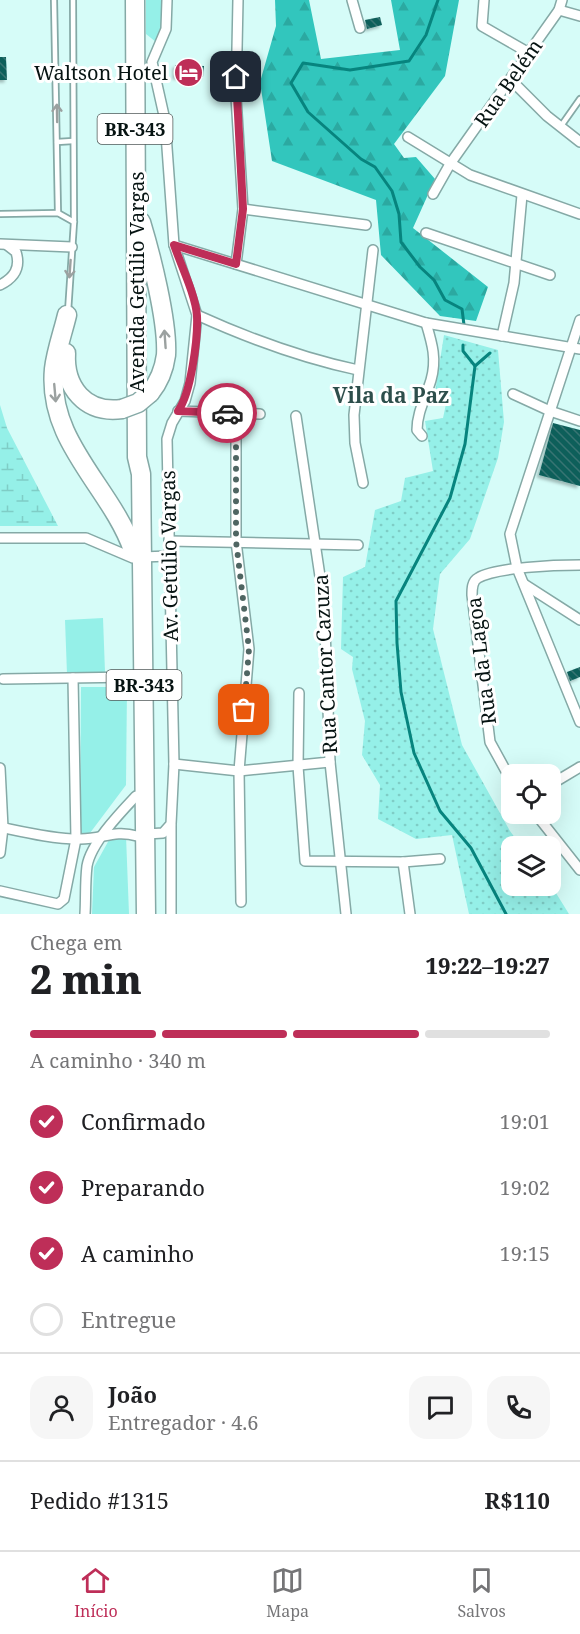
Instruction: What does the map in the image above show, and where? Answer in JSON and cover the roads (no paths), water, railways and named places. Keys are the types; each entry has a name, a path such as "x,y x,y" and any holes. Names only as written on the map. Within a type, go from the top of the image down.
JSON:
{"highway":[{"name":"Avenida Getúlio Vargas","path":"135,0 144,62 135,198 137,457 132,474 136,555 142,914"},
{"path":"67,315 65,370 72,387 80,396 100,408 122,409 138,403 150,393 162,373 166,354 164,330 148,244 135,198"},
{"path":"67,315 54,367 56,403 60,421 76,457 114,510 136,555"},
{"name":"Avenida Getúlio Vargas","path":"136,555 133,677 136,796 142,835 146,914"}],"street":[{"path":"166,0 166,29 144,62 165,120 174,245 197,315 190,383 185,401 178,411"},
{"path":"236,264 243,209 236,97 238,0"},
{"path":"352,0 360,28"},
{"path":"484,0 482,26 529,53"},
{"name":"Rua Belém","path":"433,194 450,164 512,80 559,10 562,0"},
{"path":"559,10 580,16"},
{"path":"512,80 560,128 580,142"},
{"path":"408,137 470,174 522,195 579,213"},
{"path":"502,336 517,266 522,195"},
{"path":"243,209 366,225"},
{"path":"426,233 517,266 550,275"},
{"path":"3,244 72,247"},
{"path":"0,285 12,277 18,265 16,252 3,244"},
{"path":"174,245 426,323 575,348"},
{"path":"363,483 355,443 354,415 373,250"},
{"path":"197,315 270,347 358,370"},
{"path":"580,320 575,348 550,411 510,534 517,568 580,722"},
{"path":"422,436 417,430 417,419 431,380 434,360 426,323"},
{"path":"513,394 550,411 580,421"},
{"path":"178,411 260,414"},
{"name":"Av. Getúlio Vargas","path":"171,914 174,764 167,439 178,411"},
{"path":"236,413 236,541 249,649 238,771 241,902"},
{"name":"Rua Cantor Cazuza","path":"296,416 324,603 330,762 346,914"},
{"path":"0,538 86,537 136,555 169,556"},
{"path":"169,541 358,545"},
{"name":"Rua da Lagoa","path":"502,764 490,742 472,587 478,578 517,568 580,565"},
{"path":"524,584 580,620"},
{"path":"3,678 133,677"},
{"path":"0,891 62,903 76,839 73,678"},
{"path":"299,693 298,766 305,861 403,862 440,859"},
{"path":"174,764 238,771 330,762"},
{"path":"561,778 580,767"},
{"path":"0,768 0,853"},
{"path":"86,914 87,866 102,838 136,796"},
{"path":"1,827 76,839 102,838 119,832 142,835 163,833 168,831 171,824"},
{"path":"544,824 580,870"},
{"path":"403,862 410,914"}],"lane":[{"path":"54,0 58,213"},
{"path":"67,315 74,222 73,0"},
{"path":"560,128 580,99"},
{"path":"57,142 73,141"},
{"path":"0,214 58,213 74,222"}],"waterway":[{"path":"438,0 426,35 409,61 350,70 303,63 291,83 308,112 361,159 375,167 392,191 399,214 401,242 420,267 434,280 445,300 462,309 464,325"},
{"path":"463,345 463,351 475,366"},
{"path":"490,353 475,366 465,444 450,498 396,601 397,643 401,692 414,753 440,811 471,848 506,914"}],"place":[{"name":"Waltson Hotel","path":"189,72"}],"district":[{"name":"Vila da Paz","path":"391,395"}]}
